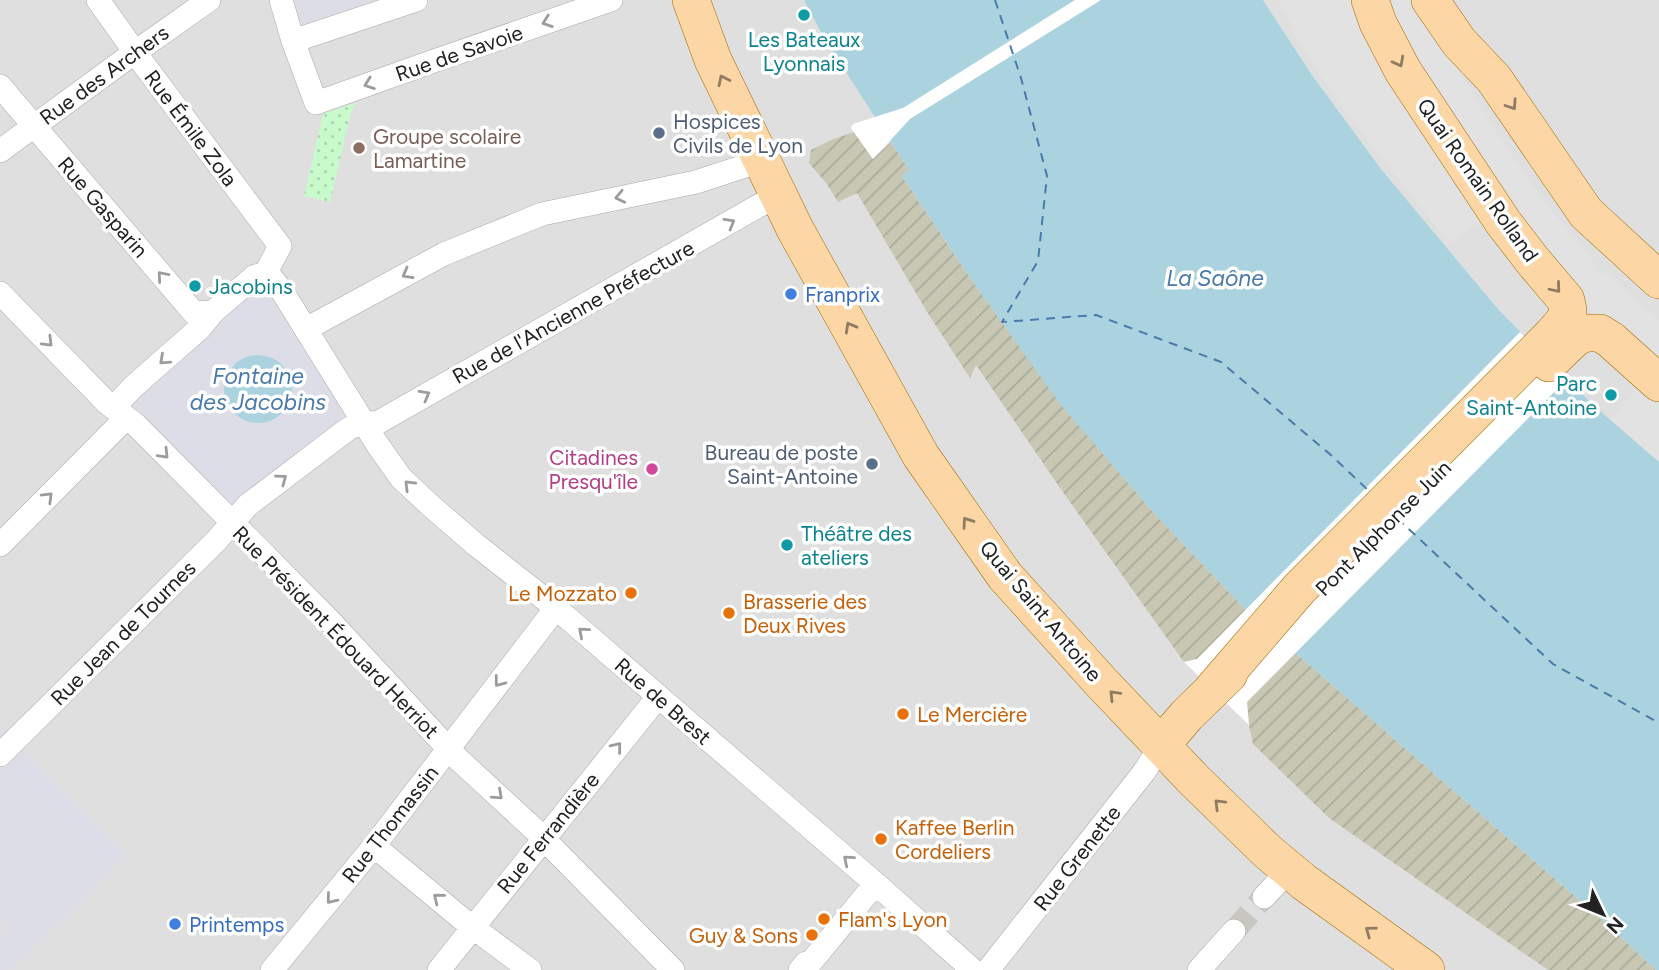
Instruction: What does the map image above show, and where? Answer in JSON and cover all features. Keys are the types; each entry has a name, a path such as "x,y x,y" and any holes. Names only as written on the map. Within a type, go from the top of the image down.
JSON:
{"main road":[{"name":"Quai Saint Antoine","path":"691,0 713,60 795,229 921,456 1005,576 1100,681 1268,852 1426,970"},
{"name":"Quai Romain Rolland","path":"1370,0 1378,23 1404,71 1503,222 1566,300 1569,311 1566,319 1544,356"},
{"path":"1430,0 1459,41 1494,79 1586,214 1659,280"},
{"path":"1544,356 1576,337 1600,332 1659,383"},
{"name":"Pont Alphonse Juin","path":"1161,744 1212,690 1312,600 1544,356"}],"street":[{"name":"Rue Émile Zola","path":"98,0 279,246 270,264"},
{"name":"Rue des Archers","path":"0,151 209,0"},
{"path":"281,0 293,41 416,0"},
{"name":"Rue de Savoie","path":"293,41 316,103 611,0"},
{"name":"Rue Gasparin","path":"0,86 194,313 213,312"},
{"path":"306,329 444,254 542,214 696,182 745,166 764,163"},
{"name":"Rue de l'Ancienne Préfecture","path":"231,523 248,505 350,427 364,422 377,423 780,196"},
{"path":"0,545 120,412 134,386 200,328 213,312 270,264"},
{"name":"Rue de Brest","path":"270,264 271,277 401,478 475,544 556,608 973,970"},
{"name":"Rue Président Édouard Herriot","path":"0,293 330,621 448,749 544,838 673,970"},
{"name":"Rue Jean de Tournes","path":"7,748 231,523"},
{"name":"Rue Thomassin","path":"272,970 374,846 556,608"},
{"name":"Rue Ferrandière","path":"439,970 658,697"},
{"name":"Rue Grenette","path":"988,970 1144,772 1161,744"},
{"path":"374,846 473,928 530,970"},
{"path":"1264,897 1289,870"},
{"path":"800,970 806,963 811,962 874,882"},
{"path":"1201,969 1234,931"}],"shaded area":[{"path":"0,0 804,0 825,38 910,171 966,272 1060,403 1152,511 1656,970 0,970"},
{"path":"281,0 416,0 293,41"},
{"path":"1263,0 1659,0 1659,462 1592,404 1498,309 1381,169 1312,75"},
{"path":"1277,0 1355,0 1483,220 1449,243 1340,105 1293,33 1296,31"},
{"path":"1378,0 1414,0 1501,139 1545,203 1595,263 1592,267 1600,276 1606,271 1659,321 1659,373 1551,272"},
{"path":"854,132 873,159 891,142 910,171 902,176 966,272 1060,403 1152,511 1245,609 1656,970 1548,970 1329,818 1253,744 1249,725 1197,659 1184,662 976,365 970,378 927,312 857,193 838,202 809,163 811,150"},
{"path":"258,288 269,290 347,412 347,418 241,502 234,503 224,498 136,408 133,403 134,393","holes":["257,354 289,373 293,388 274,419 259,423 227,404 224,390 243,358"]},
{"path":"1641,386 1659,402 1659,462 1609,420"},
{"path":"0,727 127,854 9,970 0,970 0,940 11,929 7,929 7,924 0,917"}],"green space":[{"path":"358,102 351,113 330,202 304,196 323,114"}],"water":[{"name":"La Saône","path":"804,0 1263,0 1312,75 1381,169 1498,309 1592,404 1659,462 1659,970 1245,609 1152,511 1060,404 966,272 902,176 909,170 824,38"},
{"name":"Fontaine des Jacobins","path":"251,355 265,355 277,360 287,370 292,389 287,408 277,418 265,423 251,423 239,418 229,408 224,396 224,382 229,370 239,360"}],"pier":[{"path":"1075,0 1101,0 910,119 873,159 851,128 853,124 903,108"},
{"path":"1520,332 1567,379 1247,702 1249,725 1184,662 1197,659"}],"ferry route":[{"path":"995,0 1021,78 1047,176 1038,261 1002,322 1096,315 1221,362 1332,456 1370,492"},
{"path":"1397,518 1553,664 1659,723"}],"tunnel":[{"path":"1234,931 1264,897"}],"place":[{"name":"Les Bateaux Lyonnais","path":"804,15"},
{"name":"Hospices Civils de Lyon","path":"659,133"},
{"name":"Groupe scolaire Lamartine","path":"359,148"},
{"name":"Jacobins","path":"195,286"},
{"name":"Franprix","path":"791,294"},
{"name":"Parc Saint-Antoine","path":"1611,395"},
{"name":"Bureau de poste Saint-Antoine","path":"872,464"},
{"name":"Citadines Presqu'île","path":"652,469"},
{"name":"Théâtre des ateliers","path":"787,545"},
{"name":"Le Mozzato","path":"631,593"},
{"name":"Brasserie des Deux Rives","path":"729,613"},
{"name":"Le Mercière","path":"903,714"},
{"name":"Kaffee Berlin Cordeliers","path":"881,839"},
{"name":"Flam's Lyon","path":"824,919"},
{"name":"Printemps","path":"175,924"},
{"name":"Guy & Sons","path":"812,935"}]}
